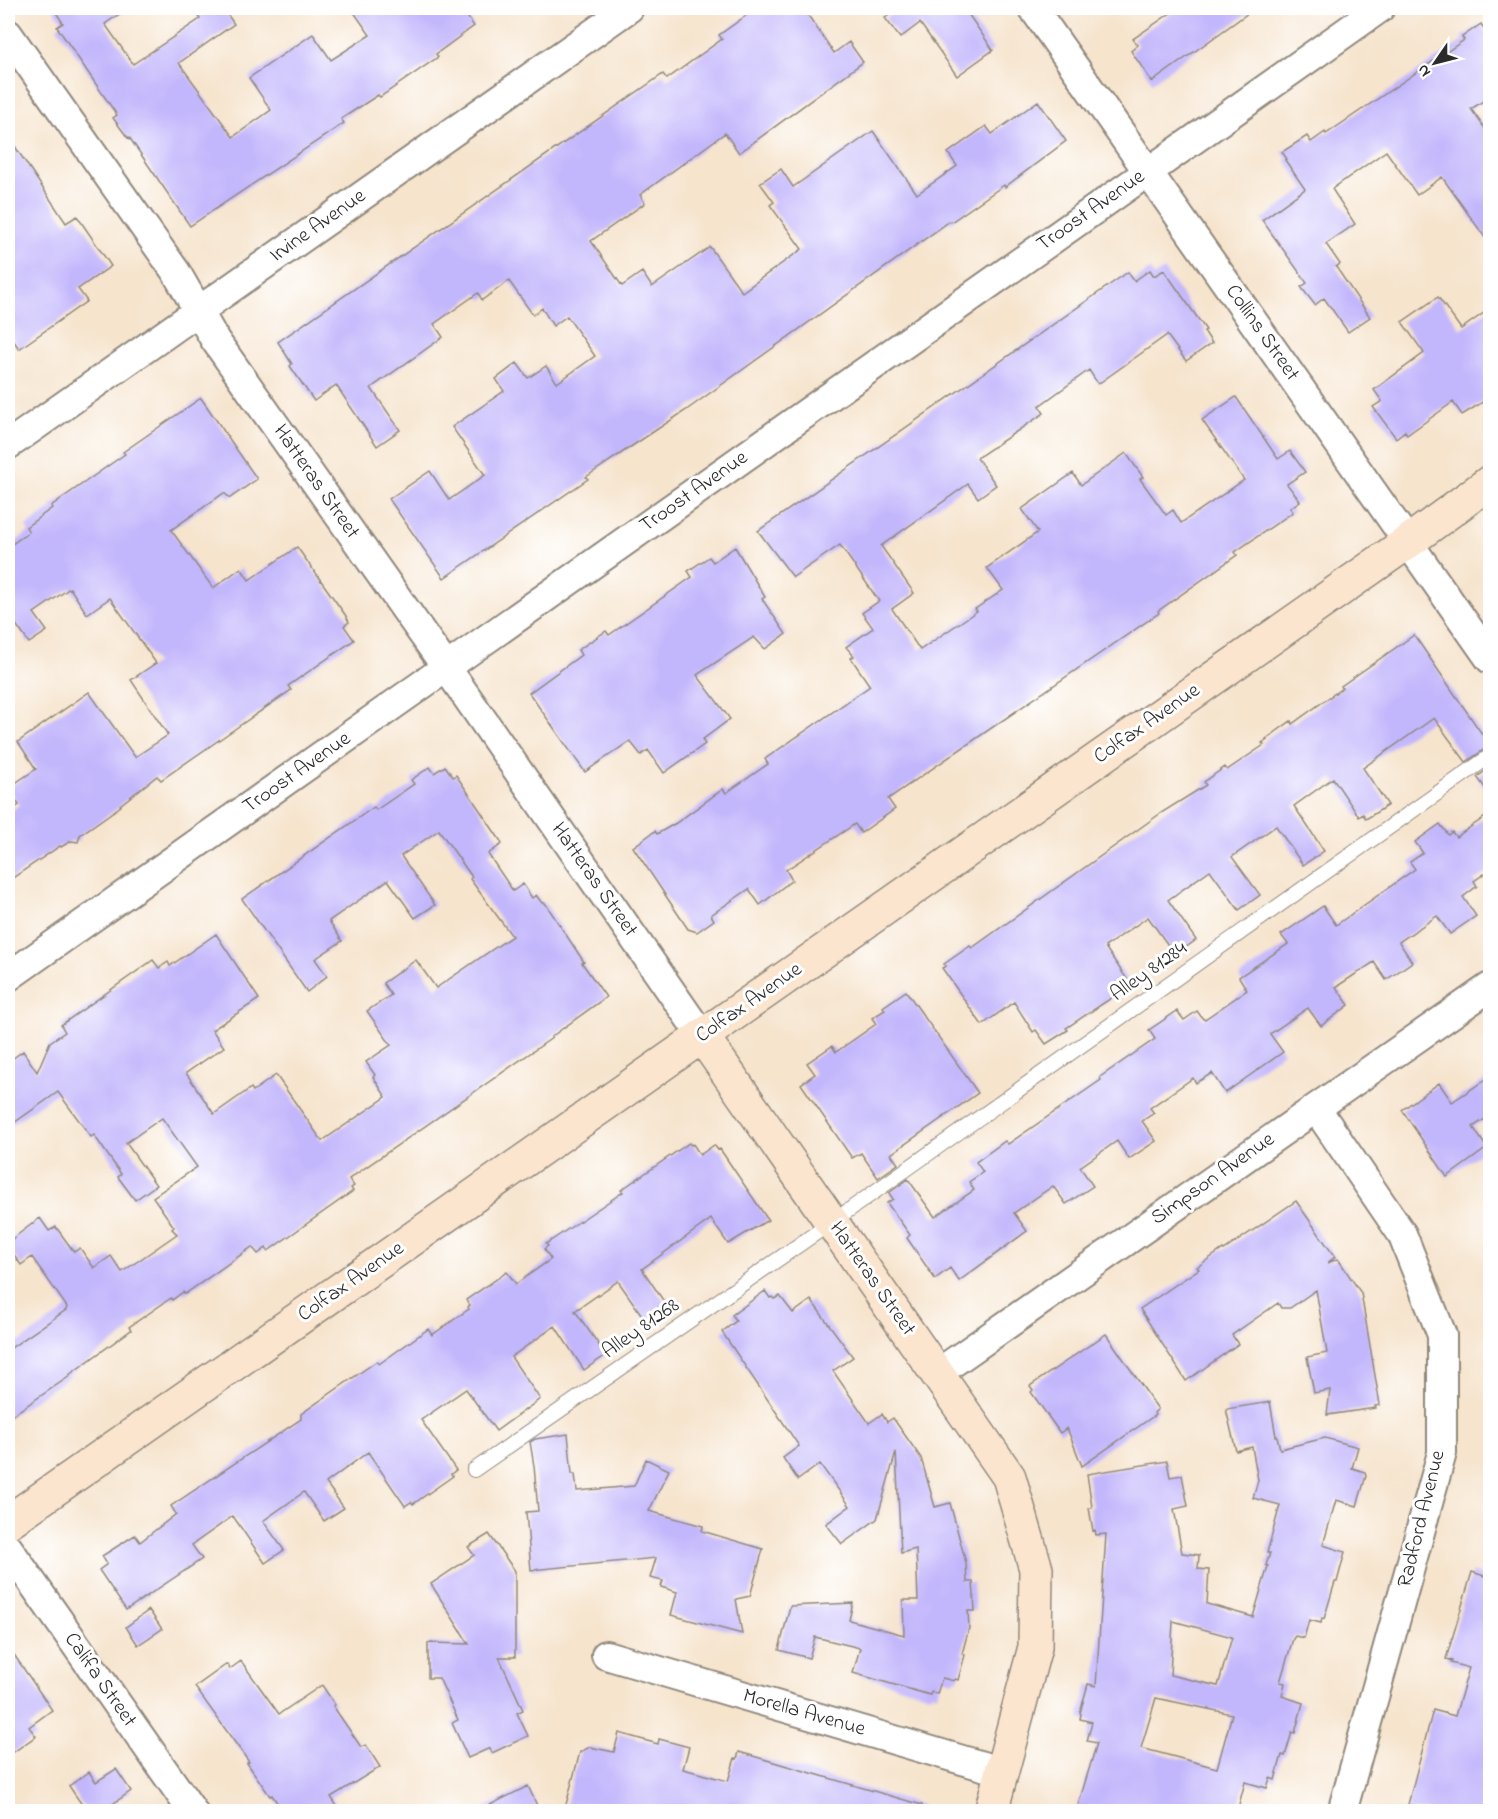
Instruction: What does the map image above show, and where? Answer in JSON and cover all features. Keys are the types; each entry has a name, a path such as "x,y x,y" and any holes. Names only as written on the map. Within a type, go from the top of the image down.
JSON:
{"main road":[{"name":"Colfax Avenue","path":"8,1522 1491,482"},
{"name":"Hatteras Street","path":"702,1036 1009,1477 1036,1569 1035,1647 991,1812"}],"street":[{"name":"Irvine Avenue","path":"8,445 629,8"},
{"name":"Collins Street","path":"1033,8 1491,659"},
{"name":"Troost Avenue","path":"8,977 1380,8"},
{"name":"Hatteras Street","path":"8,34 176,272 215,340 702,1036"},
{"name":"Simpson Avenue","path":"938,1373 1491,987"},
{"name":"Radford Avenue","path":"1316,1108 1402,1234 1442,1335 1442,1453 1342,1812"},
{"name":"Califa Street","path":"8,1548 193,1812"},
{"name":"Morella Avenue","path":"606,1655 1002,1772"}],"lane":[{"name":"Alley 81284","path":"832,1222 1491,756"},
{"name":"Alley 81268","path":"474,1470 832,1222"}],"building":[{"path":"53,8 128,8 105,24 133,64 200,19 192,8 223,8 234,24 179,63 233,137 271,110 249,78 313,34 331,60 370,35 351,8 461,8 474,26 436,54 438,57 380,97 378,95 341,119 344,123 190,226 129,137 113,118 117,115 57,27 63,23"},
{"path":"757,8 803,8 834,53 849,42 863,62 739,153 725,133 640,195 645,203 591,241 622,286 642,272 652,287 710,247 742,292 802,249 770,205 774,202 760,183 781,169 793,187 873,131 917,194 957,166 948,153 986,126 992,134 1038,101 1066,141 1005,187 1004,185 950,221 685,411 586,477 588,479 444,578 389,499 430,471 449,500 485,475 452,427 504,391 496,379 517,363 528,378 546,366 557,383 595,356 567,316 553,326 542,308 533,315 509,281 482,300 478,293 434,324 443,337 371,388 400,430 377,446 336,385 314,401 290,366 292,364 278,342 663,74 667,79 722,39 719,35"},
{"path":"900,8 964,8 993,50 957,76 920,23 900,38 885,18"},
{"path":"1178,8 1255,8 1152,82 1131,51 1138,45 1133,39"},
{"path":"1481,24 1491,39 1491,96 1471,109 1491,137 1491,246 1442,177 1417,195 1386,151 1332,189 1355,224 1326,244 1340,264 1336,267 1370,317 1348,332 1324,298 1315,305 1301,287 1307,283 1262,220 1305,189 1282,152 1307,136 1311,142 1325,132 1326,134 1464,40 1462,37"},
{"path":"8,136 66,223 77,216 111,266 78,289 87,301 19,349 8,332"},
{"path":"1150,270 1154,276 1164,270 1206,330 1204,331 1212,343 1186,361 1167,335 1098,384 1089,370 1039,406 1044,413 977,458 996,485 978,498 968,484 881,546 914,593 892,609 920,650 1003,590 987,568 1038,532 1022,509 1073,473 1081,485 1126,453 1143,477 1140,479 1166,515 1173,510 1181,523 1244,480 1202,420 1236,397 1278,459 1290,451 1305,472 1287,484 1300,501 1290,508 1293,512 1235,552 1237,555 1158,611 1159,613 888,799 895,809 861,833 855,824 786,870 792,880 760,905 749,889 711,915 714,920 697,932 688,929 633,847 655,831 657,834 676,823 723,789 726,793 768,764 765,759 870,686 851,658 854,656 846,647 873,628 862,613 879,601 840,545 793,577 758,531 1128,272 1134,281"},
{"path":"1438,297 1461,329 1491,308 1491,397 1462,415 1453,402 1407,435 1405,431 1396,438 1373,407 1382,401 1374,390 1424,353 1402,322"},
{"path":"201,398 257,479 230,498 224,493 171,530 213,588 241,568 249,580 297,547 346,616 349,622 344,626 354,640 288,686 291,690 161,780 157,776 121,806 80,835 78,842 71,841 60,846 8,881 8,813 19,805 8,788 36,769 18,742 89,692 135,757 168,735 131,680 156,663 110,598 87,614 70,588 34,613 47,631 29,643 8,613 8,547 29,532 26,527 52,508 51,506"},
{"path":"735,547 765,597 762,599 786,634 765,649 754,637 697,675 730,719 702,740 705,744 664,773 648,750 641,755 630,741 585,772 529,693 581,655 578,650 606,631 609,635 692,577 688,571 709,557 713,562"},
{"path":"1414,635 1491,747 1466,762 1434,718 1363,768 1388,805 1366,819 1363,814 1359,817 1333,778 1294,806 1324,851 1303,865 1276,826 1232,857 1260,895 1239,910 1210,870 1168,900 1196,940 1175,955 1148,917 1105,947 1131,985 1066,1028 1068,1030 1046,1044 1036,1030 1033,1032 1014,1002 982,1025 942,968 946,966 944,964 970,946 972,948 1161,813 1206,785 1204,782 1225,767 1227,770 1264,745 1262,743 1266,739 1291,721 1292,724 1342,688 1341,686"},
{"path":"445,766 453,777 456,775 500,840 502,844 488,854 513,891 523,884 532,898 536,895 542,903 545,903 606,997 552,1038 349,1179 354,1186 351,1188 353,1191 268,1251 266,1248 258,1254 252,1247 185,1294 183,1292 172,1300 171,1298 129,1327 131,1330 70,1376 8,1418 8,1350 66,1310 67,1307 32,1257 21,1265 8,1246 8,1242 40,1218 49,1231 56,1227 74,1252 80,1248 94,1268 111,1256 122,1272 177,1234 153,1197 197,1167 162,1118 126,1143 156,1185 135,1200 118,1177 121,1174 94,1135 91,1137 58,1092 8,1127 8,1062 23,1051 37,1072 50,1042 65,1032 61,1025 153,960 159,968 168,962 170,966 216,934 259,999 212,1030 224,1047 186,1073 214,1114 251,1088 253,1091 276,1075 322,1141 386,1097 366,1062 391,1045 367,1011 391,995 383,983 416,960 436,988 512,936 470,879 472,877 439,830 401,856 435,905 415,918 388,880 329,921 342,941 315,959 327,976 307,992 242,899 374,807 376,810 414,784 411,780 430,767 434,773"},
{"path":"1491,767 1491,796 1477,777"},
{"path":"1491,813 1491,869 1474,881 1477,886 1463,897 1476,916 1450,934 1437,916 1399,942 1412,962 1386,980 1374,962 1336,987 1349,1005 1321,1026 1308,1008 1270,1034 1283,1052 1225,1093 1212,1073 1196,1083 1193,1078 1150,1108 1154,1113 1142,1121 1156,1141 1129,1159 1117,1141 1080,1167 1093,1186 1066,1204 1053,1186 1014,1213 1027,1231 959,1281 950,1268 935,1279 907,1238 910,1235 887,1203 893,1199 889,1193 908,1179 935,1217 974,1190 969,1182 983,1172 976,1162 1005,1141 1008,1144 1101,1080 1100,1077 1155,1039 1149,1030 1177,1011 1184,1020 1197,1011 1205,1019 1247,990 1239,977 1288,944 1281,935 1323,906 1336,925 1415,869 1410,862 1423,853 1415,842 1440,824 1448,835 1452,832 1456,837"},
{"path":"906,991 978,1093 891,1154 898,1164 878,1178 861,1153 852,1158 801,1084 815,1074 807,1063 832,1046 836,1052 876,1024 872,1018 885,1010 883,1007"},
{"path":"1491,1076 1491,1115 1473,1127 1487,1148 1447,1177 1402,1110 1439,1083 1452,1102"},
{"path":"689,1143 693,1144 700,1155 714,1145 718,1150 720,1149 768,1220 728,1244 711,1219 642,1269 669,1309 648,1324 618,1281 575,1311 606,1355 584,1370 555,1326 511,1357 540,1399 496,1431 466,1389 421,1420 456,1470 451,1474 453,1476 413,1504 411,1502 405,1506 368,1452 326,1483 344,1508 324,1521 304,1492 263,1521 284,1550 265,1563 233,1516 192,1545 202,1559 126,1610 99,1570 107,1564 102,1556 135,1535 140,1542 176,1514 171,1506 301,1419 301,1414 377,1361 379,1364 428,1329 432,1335 469,1309 470,1305 466,1300 507,1272 516,1284 551,1259 544,1249 548,1246 546,1244 623,1192 621,1190"},
{"path":"1296,1201 1335,1257 1327,1263 1338,1259 1361,1293 1380,1405 1375,1406 1376,1408 1327,1415 1330,1390 1314,1393 1307,1357 1327,1353 1316,1290 1290,1308 1281,1308 1278,1303 1232,1335 1238,1344 1186,1381 1140,1309 1199,1269 1197,1267 1223,1249"},
{"path":"765,1291 770,1298 780,1296 793,1313 811,1300 853,1357 833,1371 869,1423 882,1414 887,1422 893,1418 921,1458 935,1507 950,1503 966,1563 967,1582 973,1582 975,1611 968,1611 969,1628 958,1680 942,1678 937,1694 931,1692 930,1695 853,1673 860,1648 815,1637 809,1658 779,1650 790,1606 853,1603 849,1620 904,1635 903,1600 918,1600 916,1549 901,1553 896,1452 877,1519 842,1544 826,1524 850,1506 820,1464 798,1480 783,1458 799,1446 722,1332 736,1321 732,1315"},
{"path":"1106,1334 1158,1409 1155,1415 1082,1466 1067,1428 1060,1433 1031,1392 1033,1390 1030,1386"},
{"path":"1270,1402 1280,1449 1325,1438 1358,1447 1352,1468 1365,1472 1366,1476 1357,1506 1336,1500 1323,1545 1345,1552 1337,1582 1335,1582 1321,1623 1309,1620 1304,1638 1295,1636 1293,1639 1280,1682 1285,1683 1282,1696 1303,1703 1295,1733 1292,1732 1285,1756 1282,1755 1275,1780 1270,1778 1267,1788 1245,1782 1237,1812 1076,1812 1097,1743 1087,1741 1092,1722 1080,1719 1080,1713 1088,1684 1096,1686 1106,1534 1096,1535 1095,1530 1093,1531 1087,1474 1167,1461 1170,1477 1182,1475 1188,1506 1174,1509 1182,1553 1199,1555 1198,1569 1209,1570 1207,1604 1253,1617 1268,1566 1266,1565 1270,1553 1267,1553 1280,1505 1253,1498 1258,1480 1252,1447 1236,1451 1226,1409","holes":["1173,1621 1232,1637 1218,1686 1170,1675","1156,1698 1232,1714 1217,1768 1141,1748"]},
{"path":"568,1434 572,1474 575,1474 577,1491 634,1486 646,1459 669,1470 649,1511 703,1526 702,1531 763,1549 750,1596 736,1599 742,1634 671,1615 677,1592 661,1587 663,1581 650,1578 656,1558 531,1570 526,1512 538,1511 530,1442 535,1439"},
{"path":"489,1534 515,1571 515,1657 499,1657 523,1710 517,1713 528,1736 492,1753 490,1748 468,1758 452,1723 458,1720 439,1678 428,1678 428,1643 469,1644 431,1584 474,1555 468,1547"},
{"path":"1472,1572 1491,1578 1491,1812 1406,1812 1433,1710 1455,1716 1469,1668 1451,1663 1452,1661 1446,1659"},
{"path":"149,1610 162,1629 138,1645 126,1627"},
{"path":"8,1646 52,1710 29,1727 36,1736 8,1756"},
{"path":"241,1661 279,1714 322,1685 335,1705 333,1706 361,1747 366,1745 380,1767 331,1797 341,1812 283,1812 195,1687 227,1664 230,1669"},
{"path":"619,1733 658,1744 659,1739 689,1747 683,1769 728,1781 739,1752 922,1805 921,1812 564,1812 580,1752 590,1747 614,1752"},
{"path":"116,1769 131,1791 101,1812 87,1812 69,1786 89,1772 96,1782"},
{"path":"528,1786 540,1812 476,1812"}]}
